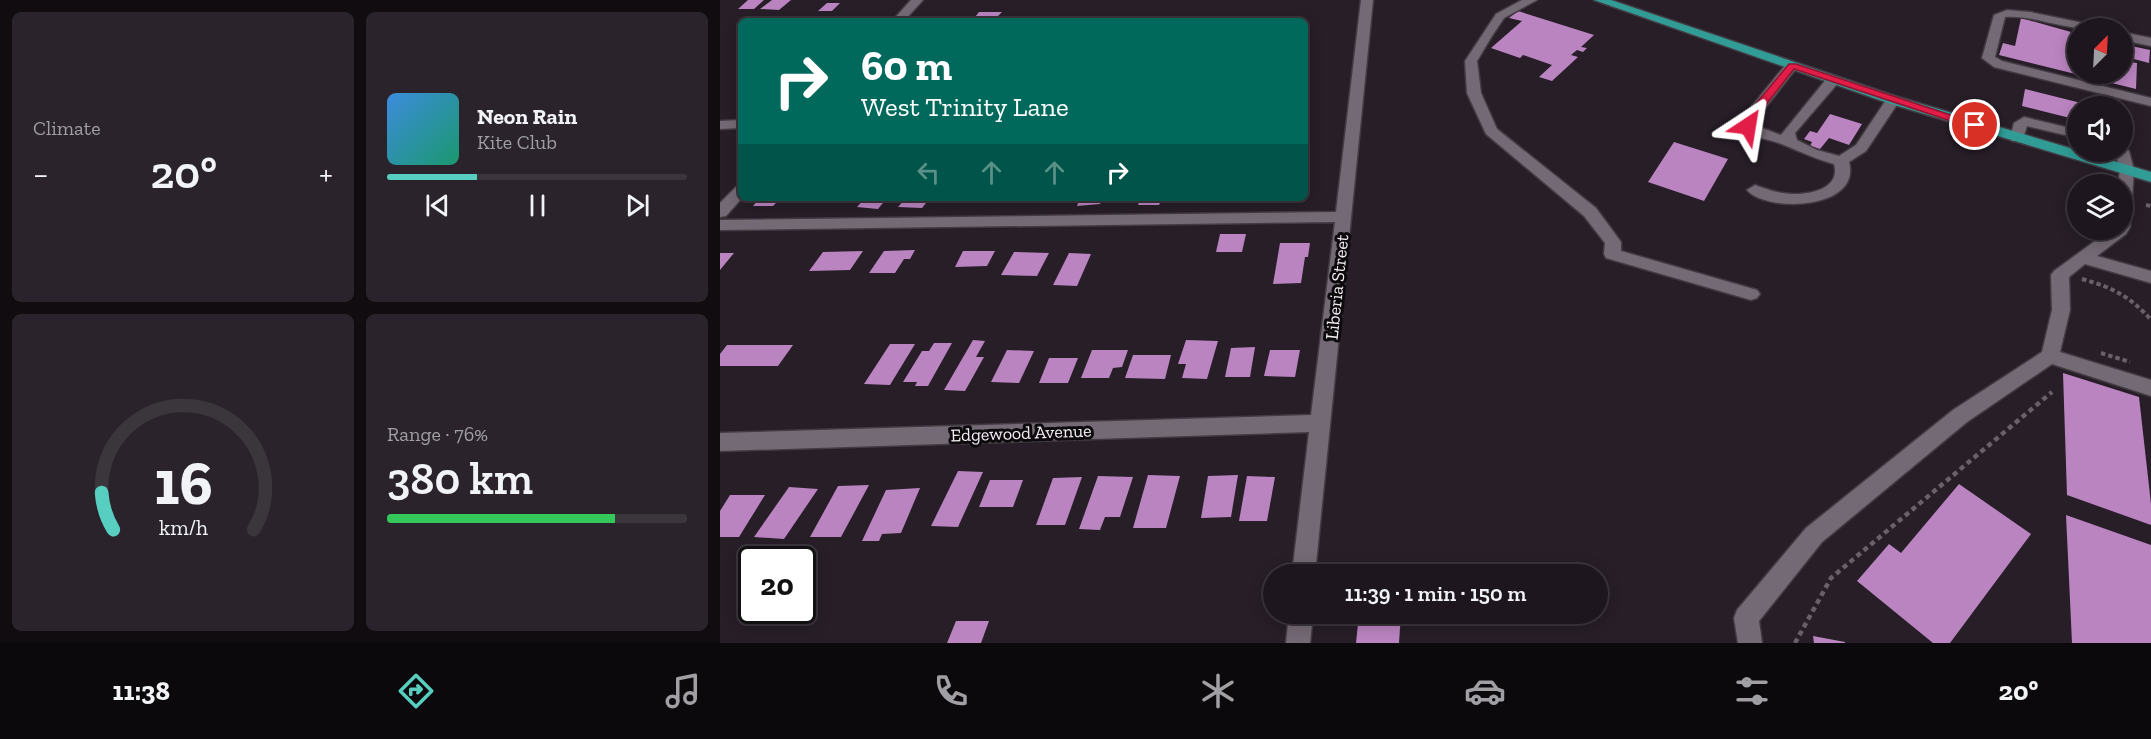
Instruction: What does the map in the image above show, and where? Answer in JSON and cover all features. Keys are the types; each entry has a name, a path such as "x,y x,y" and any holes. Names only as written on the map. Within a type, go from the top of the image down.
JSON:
{"main road":[{"path":"1600,0 1893,100 2151,177"}],"street":[{"path":"901,18 917,0"},
{"name":"Liberia Street","path":"1305,564 1366,0"},
{"path":"1531,0 1500,16 1471,62 1474,93 1491,131 1590,212 1614,242 1612,254 1751,294"},
{"path":"2067,23 2016,13 2003,13 2000,15 1988,58 1998,64 2067,81"},
{"path":"2133,38 2151,42"},
{"path":"1755,190 1787,199 1818,197 1836,188 1844,178 1846,170 1841,161 1812,153 1790,142 1771,138 1748,126 1748,120 1792,66"},
{"path":"1790,142 1788,133 1833,80"},
{"path":"2079,84 2151,102"},
{"path":"1841,161 1861,148 1893,100"},
{"path":"2017,138 2020,123 2024,121 2067,131"},
{"path":"720,125 738,124"},
{"path":"2125,162 2127,174"},
{"path":"720,212 738,193"},
{"path":"720,225 1344,217"},
{"path":"1750,643 1746,618 1814,535 1960,416 2050,356 2061,310 2060,275 2106,240"},
{"path":"2083,258 2151,277"},
{"path":"2050,356 2151,388"},
{"name":"Edgewood Avenue","path":"720,442 1322,423"},
{"path":"1298,643 1299,624"}],"path":[{"path":"2082,279 2117,288 2138,304 2151,320"},
{"path":"2101,353 2140,365"},
{"path":"1795,643 1831,578 2052,392"}],"building":[{"path":"748,0 764,0 754,9 738,9"},
{"path":"772,0 791,0 779,10 760,9"},
{"path":"827,3 840,3 832,11 818,11"},
{"path":"1518,11 1594,35 1581,47 1587,48 1583,52 1577,50 1571,55 1578,57 1552,81 1539,77 1552,65 1523,55 1520,58 1491,48 1522,21 1509,18"},
{"path":"979,12 1002,12 997,17 974,18"},
{"path":"2021,18 2067,31 2067,72 1999,55 2003,43 2015,46"},
{"path":"2133,46 2150,50 2149,63 2133,59"},
{"path":"2133,62 2137,63 2136,89 2116,84 2133,84"},
{"path":"2025,89 2067,100 2067,117 2022,106"},
{"path":"1830,114 1862,124 1849,145 1829,138 1820,149 1810,146 1812,142 1804,139 1810,131 1817,133"},
{"path":"1674,142 1728,159 1704,201 1648,182"},
{"path":"757,201 778,201 773,206 753,206"},
{"path":"862,201 885,201 878,209 857,207"},
{"path":"903,201 928,201 922,208 898,207"},
{"path":"1079,201 1102,201 1100,204 1077,206"},
{"path":"1139,201 1161,201 1159,205 1138,205"},
{"path":"1200,201 1225,201 1225,202"},
{"path":"1220,234 1246,234 1242,252 1216,252"},
{"path":"1280,243 1310,243 1308,257 1305,257 1301,283 1273,284"},
{"path":"915,250 910,259 904,259 895,273 869,273 884,251"},
{"path":"863,251 850,270 809,271 823,252"},
{"path":"963,251 995,251 987,266 955,267"},
{"path":"1014,252 1049,253 1037,276 1001,275"},
{"path":"720,253 734,253 720,270"},
{"path":"1069,253 1091,254 1077,286 1053,285"},
{"path":"973,340 985,341 976,357 984,357 965,391 944,390"},
{"path":"1186,340 1218,341 1207,379 1182,378 1186,364 1178,364"},
{"path":"934,343 952,343 928,386 915,386 917,382 903,382 922,351 929,351"},
{"path":"890,344 915,344 890,385 864,384"},
{"path":"727,345 793,345 778,366 720,366 720,354"},
{"path":"1255,347 1250,377 1225,377 1231,348"},
{"path":"1007,350 1034,351 1019,383 991,382"},
{"path":"1092,350 1128,350 1122,367 1113,368 1109,378 1081,378"},
{"path":"1270,350 1300,350 1295,377 1264,376"},
{"path":"1133,355 1171,355 1165,379 1125,378"},
{"path":"1049,358 1078,358 1068,383 1039,383"},
{"path":"2063,373 2139,397 2151,504 2151,525 2067,495"},
{"path":"958,471 983,472 958,527 931,526"},
{"path":"1148,475 1180,476 1166,528 1133,528"},
{"path":"1238,475 1231,517 1201,518 1208,476"},
{"path":"1098,476 1133,477 1120,517 1105,517 1100,530 1079,529"},
{"path":"1247,476 1275,477 1267,521 1239,521"},
{"path":"1082,477 1065,525 1036,525 1053,478"},
{"path":"990,480 1023,480 1013,507 979,507"},
{"path":"1959,484 2031,534 1950,643 1933,643 1857,581 1889,544 1901,553"},
{"path":"869,485 841,537 810,537 838,486"},
{"path":"789,487 818,489 784,539 754,537"},
{"path":"920,488 901,533 882,534 879,541 862,541 886,490"},
{"path":"730,495 765,495 739,537 720,537 720,511"},
{"path":"2066,515 2151,545 2151,643 2072,643"},
{"path":"956,621 989,621 981,643 947,643"},
{"path":"1358,624 1400,624 1399,643 1356,643"},
{"path":"1813,636 1845,642 1845,643 1814,643"}],"route":[{"path":"1748,126 1748,120 1792,66 1975,125"}]}
